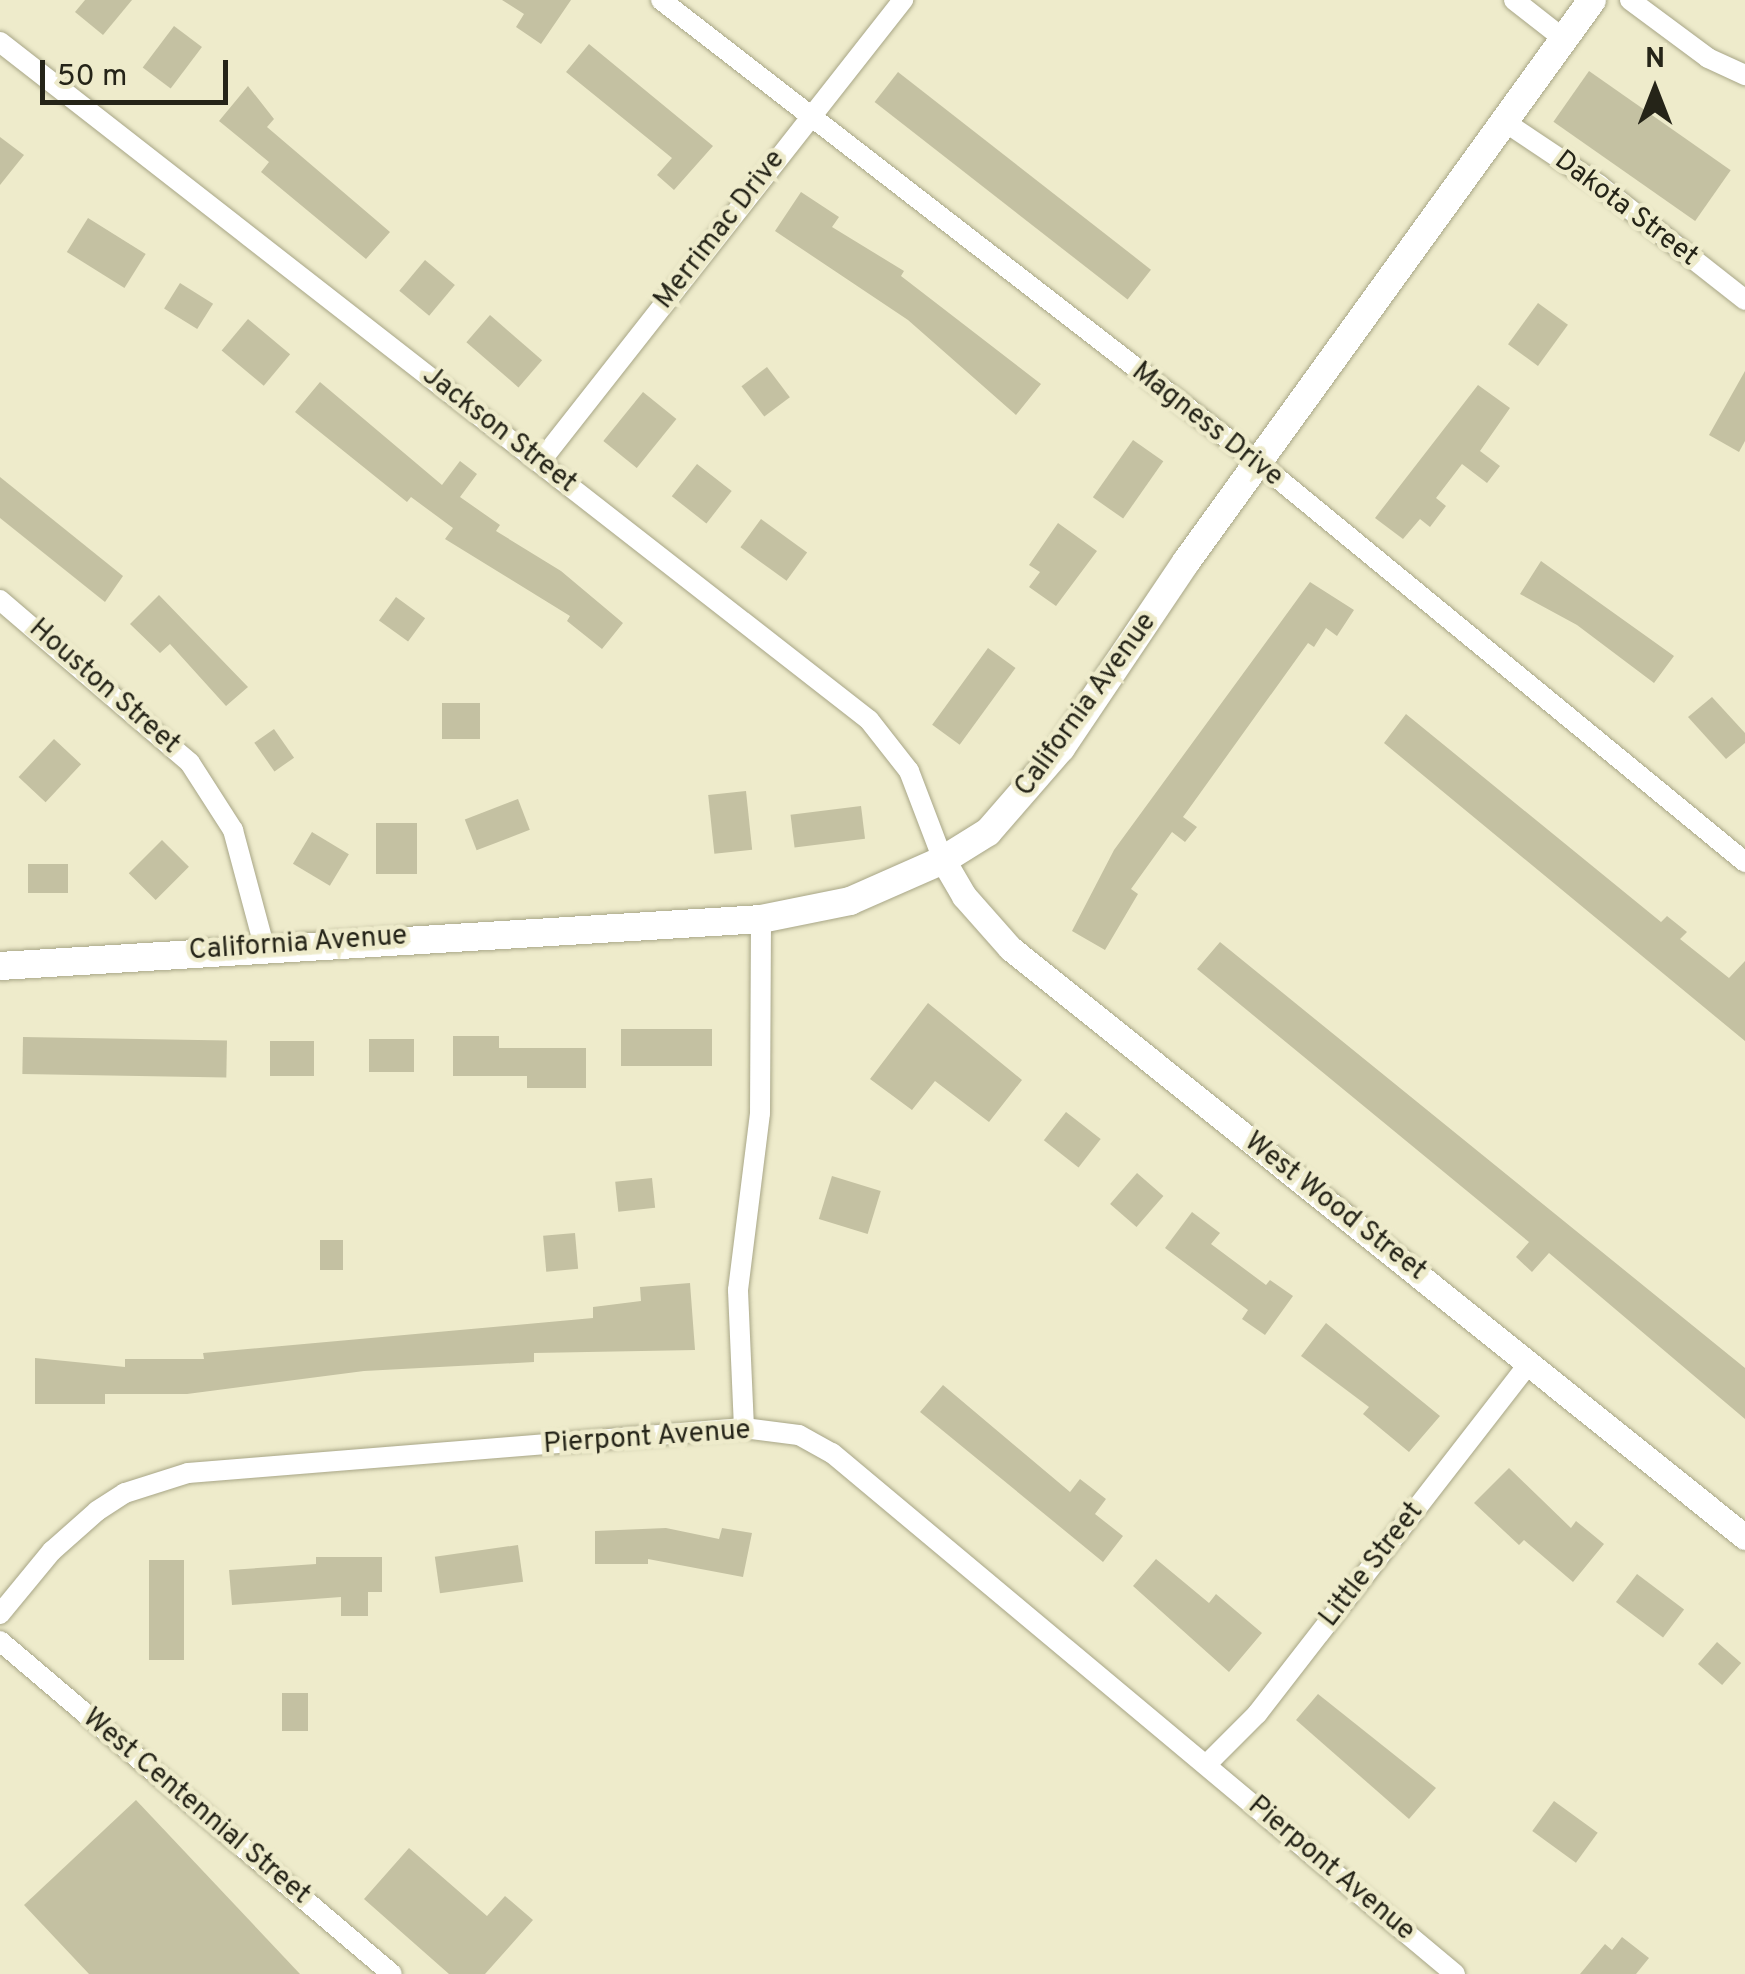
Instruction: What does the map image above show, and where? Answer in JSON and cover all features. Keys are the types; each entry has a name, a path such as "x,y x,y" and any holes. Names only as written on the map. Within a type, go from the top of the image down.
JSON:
{"main road":[{"name":"California Avenue","path":"0,966 264,946 760,919 850,901 943,860 988,832 1031,787 1592,0"}],"street":[{"name":"Magness Drive","path":"661,0 1259,463 1745,862"},
{"name":"Merrimac Drive","path":"540,462 903,0"},
{"path":"1514,0 1564,40"},
{"path":"1630,0 1708,58 1745,75"},
{"name":"Jackson Street","path":"0,42 869,720 909,770 943,860"},
{"name":"Dakota Street","path":"1505,122 1600,185 1745,300"},
{"name":"Houston Street","path":"0,600 190,763 233,830 254,887 264,946"},
{"name":"West Wood Street","path":"943,860 964,896 1010,948 1745,1536"},
{"path":"744,1428 738,1290 760,1113 760,919"},
{"name":"Little Street","path":"1207,1764 1258,1714 1530,1362"},
{"name":"Pierpont Avenue","path":"0,1614 85,1522 156,1480 744,1428 799,1434 832,1453 1456,1974"},
{"name":"West Centennial Street","path":"0,1641 392,1974"}],"building":[{"path":"85,0 132,0 103,35 75,12"},
{"path":"502,0 571,0 541,44 516,27 524,14"},
{"path":"174,26 202,47 171,89 143,68"},
{"path":"589,44 713,146 674,190 657,175 672,158 566,72"},
{"path":"1589,71 1731,170 1695,221 1553,122"},
{"path":"898,72 1151,270 1128,300 875,102"},
{"path":"248,86 274,119 267,127 390,232 366,259 261,172 269,162 219,121"},
{"path":"0,137 24,155 0,185"},
{"path":"801,192 839,217 832,227 904,271 901,276 1041,384 1016,415 908,320 775,231"},
{"path":"88,218 146,254 124,288 67,252"},
{"path":"425,260 455,285 429,316 399,291"},
{"path":"180,283 213,304 197,329 164,308"},
{"path":"1538,303 1568,325 1538,366 1508,344"},
{"path":"490,315 542,360 518,387 466,342"},
{"path":"248,319 290,354 264,386 222,350"},
{"path":"767,367 790,397 764,417 741,386"},
{"path":"1745,371 1745,441 1739,452 1709,435"},
{"path":"320,382 442,485 460,461 477,474 460,497 500,525 496,531 561,571 623,623 602,649 567,621 570,616 445,539 453,528 411,497 407,502 295,412"},
{"path":"1478,385 1510,408 1480,451 1500,466 1487,483 1462,464 1436,498 1446,506 1430,527 1420,519 1403,539 1375,518"},
{"path":"643,392 676,419 637,468 603,441"},
{"path":"1133,440 1163,461 1123,519 1093,497"},
{"path":"697,464 732,491 706,523 672,496"},
{"path":"0,477 123,576 105,602 0,518"},
{"path":"761,519 807,553 787,581 740,547"},
{"path":"1058,523 1097,551 1056,606 1029,587 1040,572 1029,565"},
{"path":"1541,561 1674,656 1654,683 1577,625 1520,594"},
{"path":"1310,582 1354,610 1337,636 1326,628 1314,647 1308,643 1183,817 1197,827 1185,842 1172,832 1131,889 1138,894 1105,950 1072,931 1114,850"},
{"path":"159,595 248,687 226,706 170,644 160,653 130,624"},
{"path":"396,597 425,618 408,642 379,620"},
{"path":"988,648 1016,668 960,745 932,725"},
{"path":"1712,697 1745,733 1745,743 1726,759 1688,717"},
{"path":"442,703 480,703 480,739 442,739"},
{"path":"1406,714 1661,922 1667,916 1687,932 1680,939 1729,978 1745,961 1745,1041 1384,743"},
{"path":"274,729 294,758 274,771 254,743"},
{"path":"54,739 81,764 46,802 19,777"},
{"path":"746,791 752,850 714,854 708,795"},
{"path":"518,799 530,830 477,850 465,819"},
{"path":"861,806 865,839 795,847 791,815"},
{"path":"376,823 417,823 417,874 376,874"},
{"path":"312,832 349,854 330,886 293,864"},
{"path":"162,840 189,867 156,900 129,873"},
{"path":"28,864 68,864 68,893 28,893"},
{"path":"1220,942 1745,1368 1745,1419 1549,1253 1532,1272 1516,1257 1529,1242 1197,969"},
{"path":"928,1003 1022,1080 989,1122 935,1081 912,1110 870,1079"},
{"path":"621,1029 712,1029 712,1066 621,1066"},
{"path":"453,1036 499,1036 499,1048 586,1048 586,1088 527,1088 527,1076 453,1076"},
{"path":"23,1037 227,1041 226,1078 22,1074"},
{"path":"369,1039 414,1039 414,1072 369,1072"},
{"path":"270,1041 314,1041 314,1076 270,1076"},
{"path":"1066,1112 1101,1139 1079,1167 1044,1140"},
{"path":"1137,1173 1163,1196 1137,1227 1110,1204"},
{"path":"832,1176 881,1191 868,1234 819,1219"},
{"path":"652,1178 655,1208 618,1212 615,1182"},
{"path":"1192,1212 1220,1233 1211,1244 1266,1285 1270,1280 1293,1296 1265,1335 1242,1319 1248,1310 1165,1248"},
{"path":"575,1233 578,1269 546,1272 543,1236"},
{"path":"320,1240 343,1240 343,1270 320,1270"},
{"path":"690,1283 695,1350 534,1353 534,1362 364,1371 187,1394 105,1394 105,1404 35,1404 35,1358 125,1367 125,1359 204,1359 203,1353 593,1318 593,1307 641,1301 640,1287"},
{"path":"1326,1323 1440,1416 1409,1452 1363,1414 1369,1407 1301,1356"},
{"path":"943,1385 1070,1492 1080,1479 1106,1499 1095,1514 1123,1536 1103,1562 920,1412"},
{"path":"1509,1468 1571,1528 1576,1521 1604,1544 1573,1582 1524,1540 1519,1545 1474,1503"},
{"path":"666,1528 719,1539 722,1528 752,1533 743,1577 648,1559 648,1564 595,1564 595,1531"},
{"path":"518,1545 523,1582 440,1593 435,1557"},
{"path":"316,1557 382,1557 382,1592 368,1592 368,1616 341,1616 341,1597 232,1605 229,1570 316,1564"},
{"path":"1156,1559 1209,1603 1216,1594 1262,1633 1229,1672 1133,1586"},
{"path":"149,1560 184,1560 184,1660 149,1660"},
{"path":"1637,1574 1684,1610 1663,1637 1616,1602"},
{"path":"1717,1642 1741,1663 1722,1685 1698,1664"},
{"path":"282,1693 308,1693 308,1731 282,1731"},
{"path":"1318,1694 1436,1788 1409,1819 1296,1720"},
{"path":"136,1800 300,1974 89,1974 24,1905"},
{"path":"1554,1801 1598,1833 1576,1863 1532,1831"},
{"path":"409,1848 487,1916 505,1896 533,1920 485,1974 449,1974 364,1899"},
{"path":"1622,1937 1649,1958 1636,1974 1580,1974 1605,1944 1612,1950"}]}
